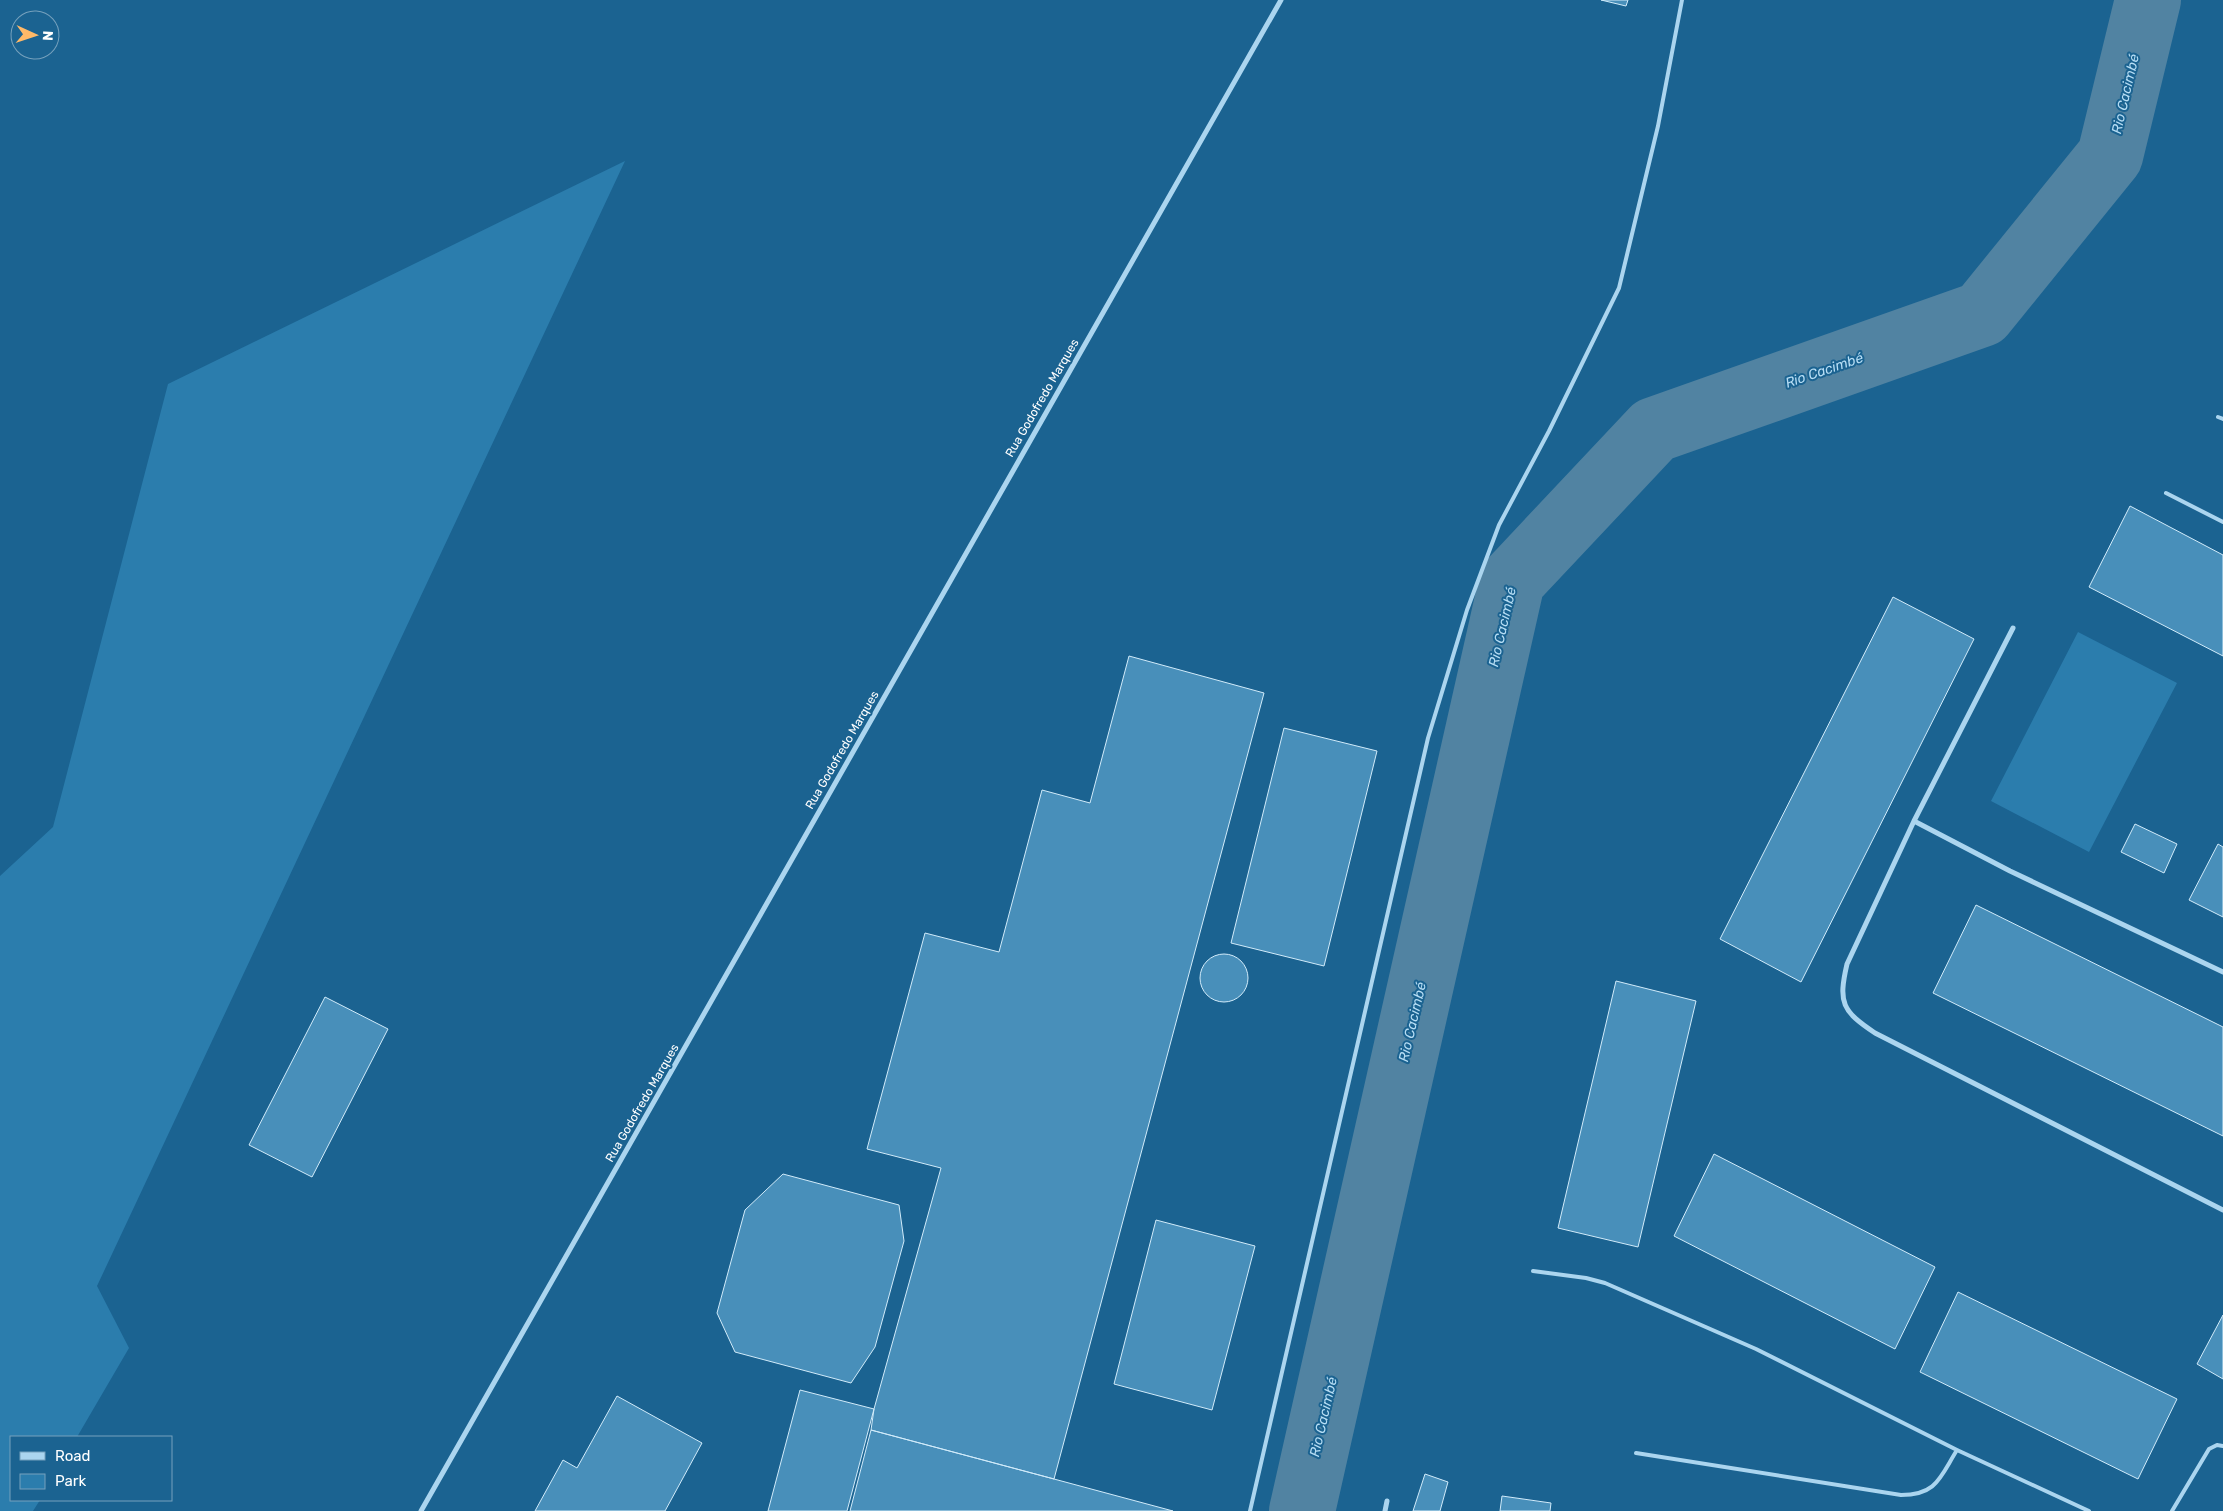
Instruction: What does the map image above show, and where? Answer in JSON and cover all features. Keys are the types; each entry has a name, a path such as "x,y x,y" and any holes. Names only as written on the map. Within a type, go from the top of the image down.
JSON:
{"street":[{"name":"Rua Godofredo Marques","path":"421,1511 1281,0"},
{"path":"2013,628 1914,821 1847,964 1842,986 1843,1004 1855,1020 1875,1033 2223,1210"},
{"path":"1914,821 2010,871 2223,972"},
{"path":"1385,1511 1387,1500"}],"lane":[{"path":"1250,1511 1428,738 1467,610 1499,525 1549,432 1619,288 1658,126 1682,0"},
{"path":"2166,493 2223,522"},
{"path":"1532,1271 1586,1278 1605,1283 1756,1349 1958,1450 2090,1511"},
{"path":"2172,1511 2209,1449 2223,1446"},
{"path":"1636,1453 1901,1495 1914,1495 1926,1492 1934,1485 1958,1450"}],"green space":[{"path":"625,161 97,1286 129,1348 78,1436 10,1436 10,1501 39,1501 33,1511 0,1511 0,876 53,827 168,384"},
{"path":"2078,632 2177,683 2089,852 1991,801"}],"building":[{"path":"1601,0 1628,0 1626,6"},
{"path":"2130,506 2223,555 2223,656 2089,587"},
{"path":"1893,597 1974,639 1801,982 1720,939"},
{"path":"1129,656 1264,693 1054,1479 871,1430 874,1409 941,1168 867,1149 925,933 999,952 1042,790 1090,803"},
{"path":"1284,728 1377,751 1324,966 1231,943"},
{"path":"2135,824 2177,844 2164,873 2121,852"},
{"path":"2218,844 2223,847 2223,917 2189,900"},
{"path":"1976,905 2223,1027 2223,1136 1933,993"},
{"path":"1219,954 1229,954 1241,961 1248,973 1248,983 1241,995 1229,1002 1219,1002 1211,998 1204,991 1200,983 1200,973 1204,965 1211,958"},
{"path":"1616,981 1696,1001 1638,1247 1558,1228"},
{"path":"325,997 388,1029 312,1177 249,1145"},
{"path":"1714,1154 1935,1267 1895,1349 1674,1236"},
{"path":"783,1174 899,1205 904,1241 875,1347 851,1383 735,1352 717,1313 745,1210"},
{"path":"1156,1220 1255,1246 1212,1410 1114,1384"},
{"path":"1958,1292 2177,1399 2138,1479 1920,1372"},
{"path":"2223,1315 2223,1379 2197,1364"},
{"path":"800,1390 874,1409 847,1511 768,1511"},
{"path":"617,1396 702,1443 665,1511 535,1511 563,1460 577,1468"},
{"path":"871,1430 1054,1479 1173,1511 850,1511"},
{"path":"1425,1474 1448,1482 1440,1511 1413,1511"},
{"path":"1502,1496 1551,1503 1550,1511 1500,1511"}],"waterway":[{"name":"Rio Cacimbé","path":"1302,1511 1512,581 1654,430 1982,314 2110,156 2148,0"}]}
